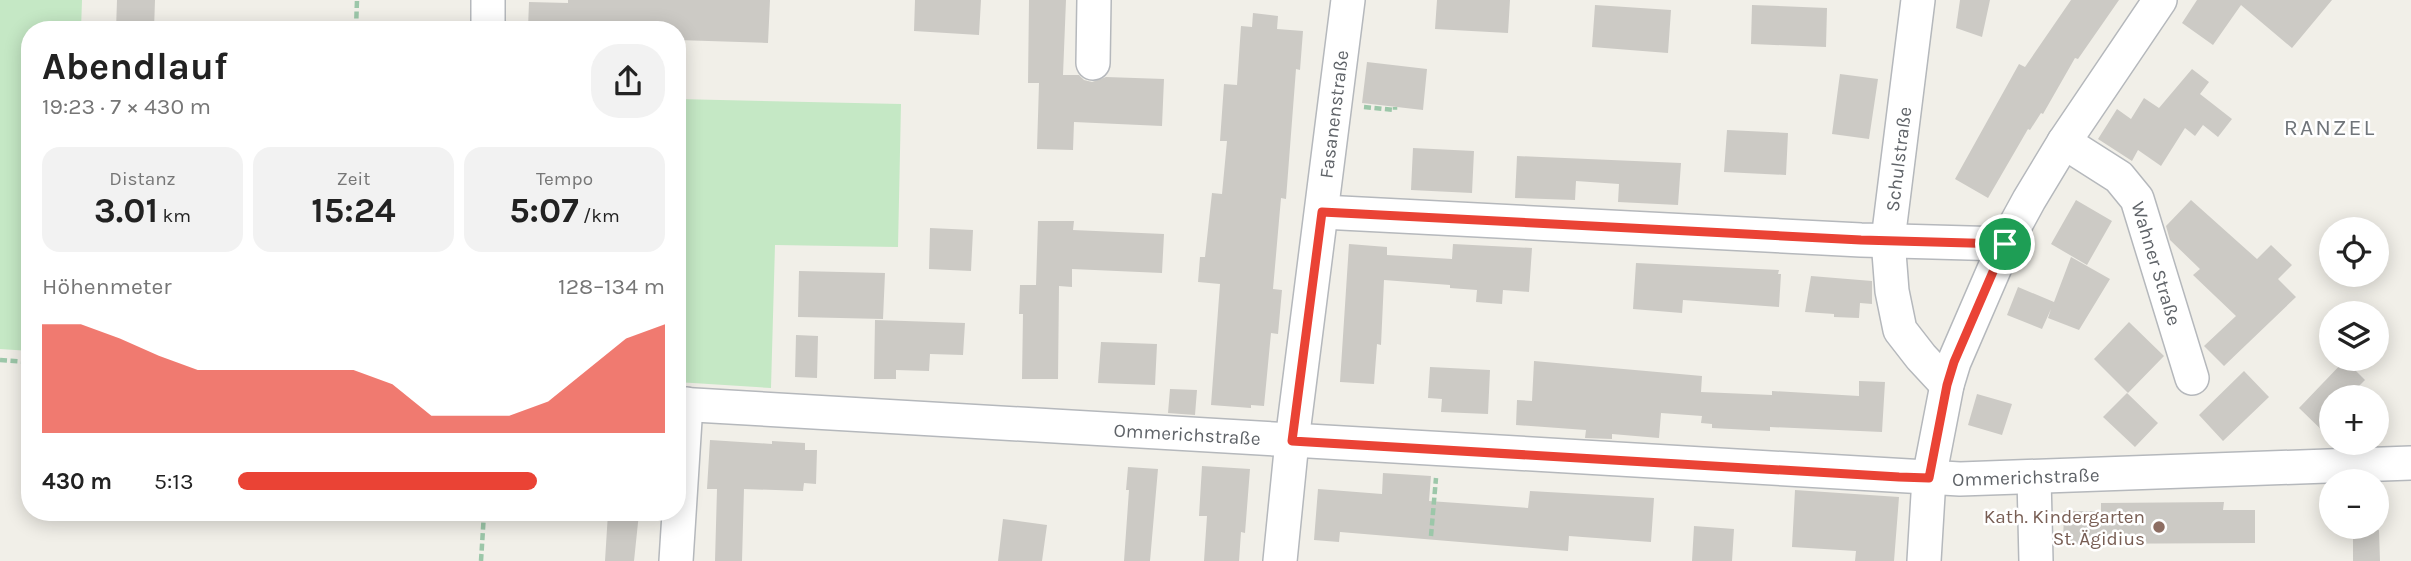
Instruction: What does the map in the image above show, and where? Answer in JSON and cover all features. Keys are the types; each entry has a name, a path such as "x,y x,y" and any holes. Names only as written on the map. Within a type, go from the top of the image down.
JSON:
{"street":[{"path":"488,0 488,21"},
{"path":"1093,63 1094,0"},
{"name":"Fasanenstraße","path":"1280,561 1292,441 1348,0"},
{"name":"Schulstraße","path":"1918,0 1888,240 1892,291 1900,330 1947,385"},
{"path":"1924,561 1929,478 1954,362 2005,244 2029,200 2064,142 2160,0"},
{"name":"Wahner Straße","path":"2064,142 2119,177 2137,199 2192,378"},
{"path":"1322,212 2005,244"},
{"name":"Ommerichstraße","path":"686,404 1929,478 2034,477 2411,463"},
{"path":"2034,477 2036,561"},
{"path":"676,561 678,521"}],"path":[{"path":"356,21 357,0"},
{"path":"0,360 21,361"},
{"path":"1432,536 1430,517 1437,449"},
{"path":"481,561 484,521"}],"green space":[{"path":"0,0 82,0 81,21 21,21 21,350 0,349"},
{"path":"686,99 901,104 898,247 775,245 771,388 686,383"}],"building":[{"path":"117,0 155,0 154,21 116,21"},
{"path":"568,0 770,0 768,43 686,40 686,21 528,21 529,2 568,3"},
{"path":"915,0 981,0 979,35 914,31"},
{"path":"1029,0 1066,0 1063,75 1079,75 1092,82 1106,77 1164,79 1162,126 1074,122 1073,150 1037,149 1039,83 1028,83"},
{"path":"1437,0 1510,0 1508,33 1435,29"},
{"path":"1960,0 1990,0 1982,37 1956,28"},
{"path":"2071,0 2119,0 2078,59 2075,58 2043,114 2041,113 2030,130 2028,129 1988,198 1955,179 2019,64 2025,67"},
{"path":"2197,0 2332,0 2292,48 2241,5 2213,45 2182,23"},
{"path":"1595,5 1671,10 1668,53 1592,47"},
{"path":"1752,5 1827,8 1826,47 1751,44"},
{"path":"1253,13 1278,16 1277,29 1303,31 1300,70 1296,69 1286,199 1281,198 1273,289 1282,290 1278,334 1271,333 1264,406 1251,405 1251,408 1211,405 1220,284 1198,282 1200,257 1205,257 1212,193 1222,194 1227,141 1220,141 1224,84 1237,85 1241,26 1252,27"},
{"path":"1367,62 1427,69 1423,110 1362,103"},
{"path":"2192,69 2209,82 2200,94 2232,119 2218,137 2203,125 2195,136 2185,128 2161,166 2138,150 2132,161 2098,139 2117,109 2131,119 2144,98 2159,108"},
{"path":"1840,74 1878,79 1869,139 1832,134"},
{"path":"1727,130 1788,133 1786,175 1724,172"},
{"path":"1413,148 1474,151 1472,193 1411,190"},
{"path":"1517,156 1681,163 1678,205 1618,202 1619,184 1576,181 1575,200 1515,198"},
{"path":"2076,200 2112,221 2087,265 2051,244"},
{"path":"2191,200 2257,259 2271,245 2292,265 2278,279 2296,297 2224,366 2204,346 2236,316 2193,275 2200,269 2170,240 2166,226"},
{"path":"1038,221 1074,221 1073,230 1164,234 1162,273 1072,269 1072,287 1059,286 1058,379 1022,379 1023,314 1019,314 1020,285 1036,285"},
{"path":"930,228 973,230 971,271 929,269"},
{"path":"1349,244 1387,247 1387,255 1452,259 1453,244 1532,248 1529,292 1503,290 1502,304 1476,302 1477,290 1384,280 1381,345 1377,344 1374,384 1340,382"},
{"path":"2071,257 2110,279 2079,330 2048,318 2051,309 2042,329 2007,315 2018,287 2054,302"},
{"path":"1636,263 1779,270 1779,307 1683,300 1682,313 1633,309"},
{"path":"799,271 885,273 883,319 798,317"},
{"path":"1811,276 1872,281 1872,304 1860,303 1859,318 1805,312"},
{"path":"875,320 965,323 963,355 930,354 929,371 896,370 896,379 874,379"},
{"path":"2129,322 2164,356 2128,393 2094,359"},
{"path":"796,335 818,336 817,378 795,377"},
{"path":"1101,342 1157,344 1155,385 1098,383"},
{"path":"1534,361 1702,376 1701,392 1772,395 1772,391 1859,396 1859,381 1885,382 1882,432 1770,427 1770,431 1712,428 1712,424 1701,423 1702,416 1661,413 1659,438 1612,434 1612,439 1585,438 1586,430 1516,425 1517,400 1532,401"},
{"path":"1430,367 1490,370 1488,414 1441,412 1442,399 1428,398"},
{"path":"2244,371 2269,397 2223,441 2199,415"},
{"path":"2334,371 2356,371 2365,380 2360,385 2321,385"},
{"path":"2319,387 2319,427 2299,408"},
{"path":"1170,389 1197,390 1195,415 1168,413"},
{"path":"2127,393 2158,423 2135,447 2103,417"},
{"path":"1977,394 2012,404 2002,435 1968,425"},
{"path":"710,440 805,443 805,450 817,450 816,484 804,483 803,491 744,489 742,561 715,561 717,489 707,489"},
{"path":"1202,466 1250,469 1245,533 1241,532 1239,561 1204,561 1207,516 1199,516"},
{"path":"1128,467 1158,469 1150,561 1124,561"},
{"path":"1383,473 1431,476 1429,501 1528,508 1530,491 1654,498 1651,542 1569,536 1568,551 1340,532 1339,542 1314,540 1318,489 1382,494"},
{"path":"1795,490 1899,497 1894,561 1855,561 1856,551 1792,547"},
{"name":"Kath. Kindergarten St. Ägidius","path":"2224,502 2223,510 2255,510 2255,543 2063,544 2064,511 2101,511 2101,503"},
{"path":"1003,519 1047,525 1042,561 998,561"},
{"path":"608,521 638,521 634,561 605,561"},
{"path":"1694,526 1734,529 1732,561 1692,561"},
{"path":"2353,539 2379,539 2380,561 2353,561"}],"place":[{"name":"Kath. Kindergarten St. Ägidius","path":"2159,527"}],"district":[{"name":"RANZEL","path":"2330,127"}],"route":[{"path":"1322,212 1861,240 2005,244 1954,362 1929,478 1292,441 1322,212"}]}
